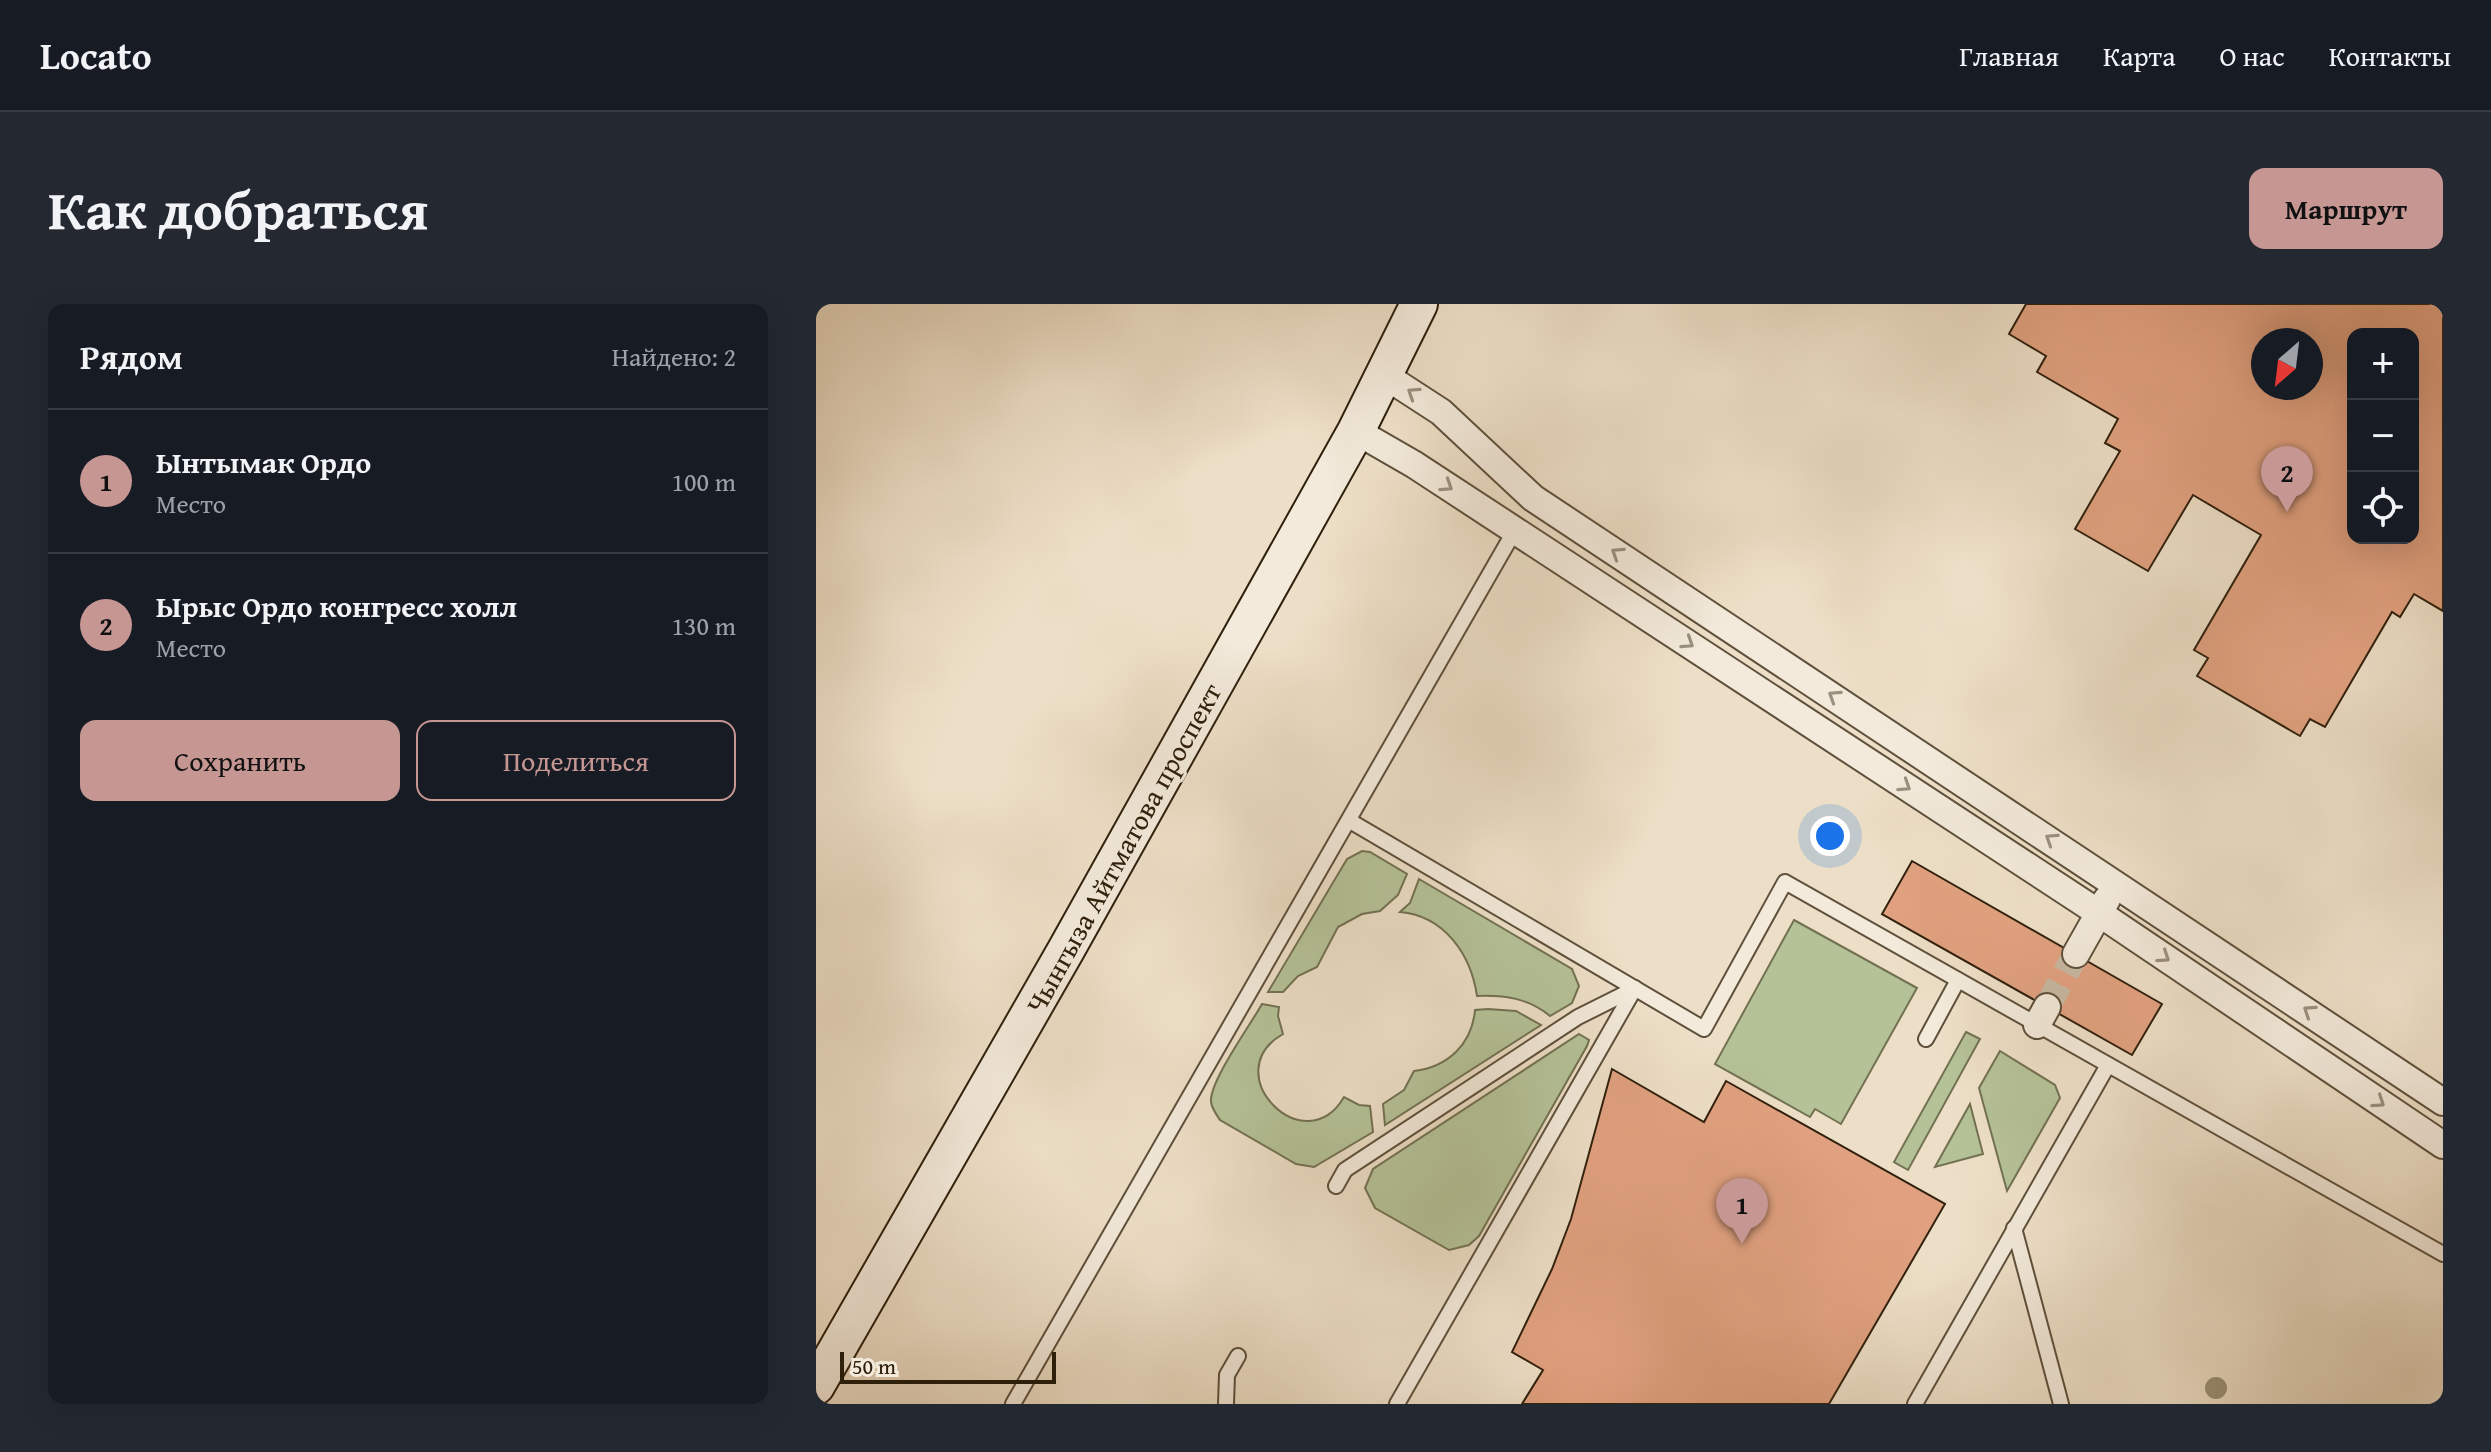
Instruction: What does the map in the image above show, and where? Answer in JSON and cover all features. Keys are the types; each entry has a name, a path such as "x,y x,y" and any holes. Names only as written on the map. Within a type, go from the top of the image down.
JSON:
{"main road":[{"name":"Чынгыза Айтматова проспект","path":"816,1386 1066,950 1356,431 1419,304"}],"street":[{"path":"1384,375 1441,412 1533,498 2116,882 2443,1102"},
{"path":"1356,431 1515,530 2099,913 2443,1145"},
{"path":"1515,530 1533,498"},
{"path":"2076,954 2116,882"}],"lane":[{"path":"1013,1404 1515,530"},
{"path":"1350,821 1704,1029 1785,882 1958,980 2042,1016 2108,1065 2443,1254"},
{"path":"1926,1039 1958,980"},
{"path":"1336,1186 1345,1170 1578,1017 1635,988"},
{"path":"1397,1404 1635,988"},
{"path":"1915,1404 2108,1065"},
{"path":"2014,1228 2061,1404"},
{"path":"1226,1404 1227,1375 1238,1356"}],"green space":[{"path":"1362,851 1370,852 1407,874 1398,895 1380,911 1362,914 1338,927 1317,967 1298,976 1283,992 1268,992 1347,859"},
{"path":"1419,879 1572,969 1579,986 1572,1003 1550,1016 1516,999 1477,996 1469,966 1453,940 1430,921 1400,912 1410,903"},
{"path":"1794,920 1917,988 1841,1124 1815,1109 1810,1117 1715,1064"},
{"path":"1262,1004 1279,1007 1283,1034 1264,1051 1258,1070 1262,1089 1273,1105 1290,1117 1308,1121 1327,1115 1344,1097 1359,1105 1370,1106 1373,1132 1314,1167 1296,1164 1220,1120 1212,1107 1212,1093 1217,1081"},
{"path":"1475,1010 1516,1011 1541,1025 1385,1125 1383,1104 1404,1090 1414,1071 1437,1065 1456,1052 1469,1033"},
{"path":"1966,1032 1980,1039 1908,1170 1894,1162"},
{"path":"1579,1034 1589,1040 1587,1046 1479,1236 1469,1245 1449,1250 1375,1208 1365,1188 1373,1169"},
{"path":"2000,1051 2055,1085 2060,1098 2007,1191 1979,1088"},
{"path":"1970,1104 1983,1154 1935,1167"}],"building":[{"path":"2026,304 2443,304 2443,611 2414,594 2400,617 2392,612 2325,727 2310,719 2300,736 2197,676 2208,658 2194,650 2261,535 2193,495 2148,571 2075,529 2120,451 2105,443 2118,419 2037,372 2046,356 2009,334"},
{"path":"1912,861 2162,1004 2132,1055 1882,914"},
{"path":"1612,1069 1704,1122 1726,1081 1945,1204 1829,1404 1522,1404 1543,1370 1512,1352 1552,1269 1571,1219"}],"tunnel":[{"path":"2047,1007 2076,954"}],"place":[{"name":"Ырыс Ордо конгресс холл","path":"2287,512"},
{"name":"Ынтымак Ордо","path":"1742,1244"}]}
